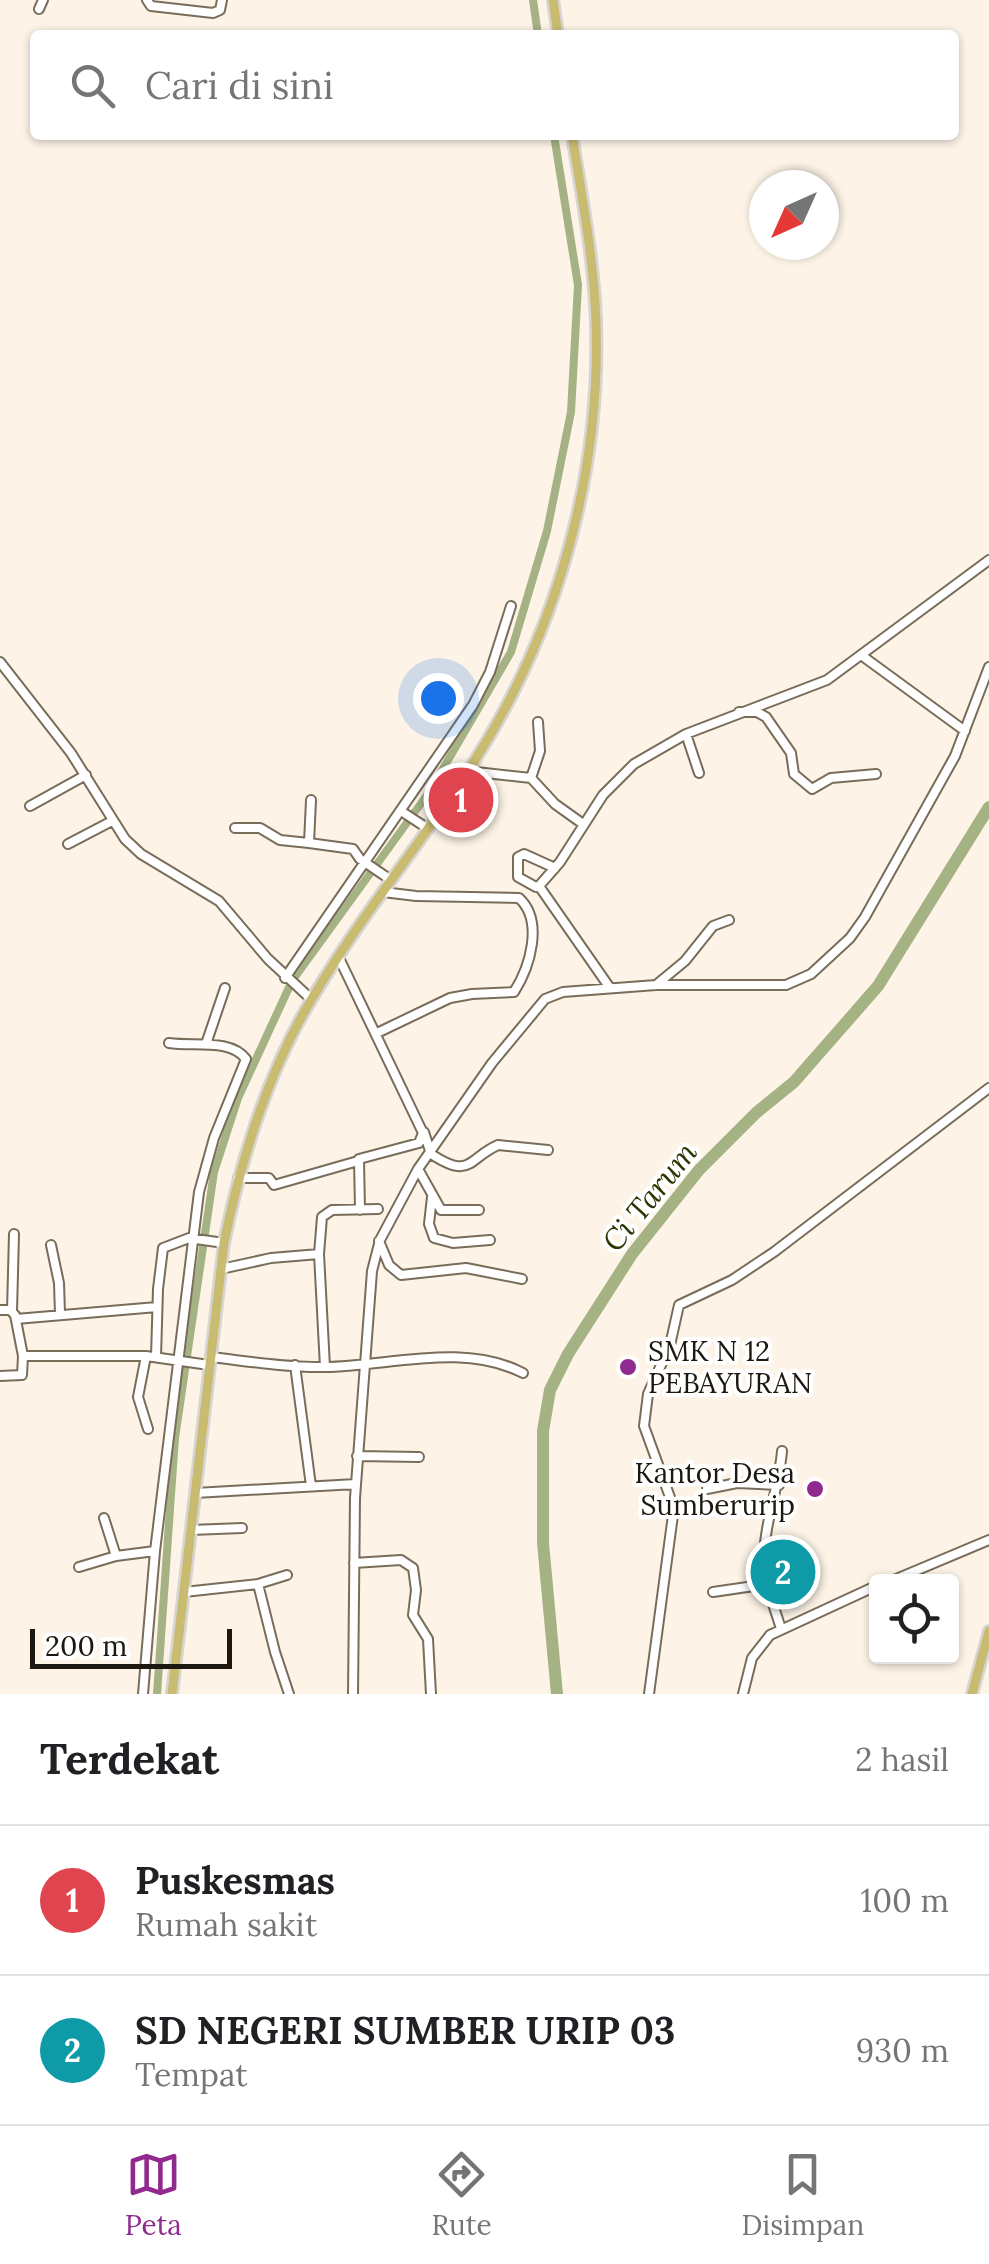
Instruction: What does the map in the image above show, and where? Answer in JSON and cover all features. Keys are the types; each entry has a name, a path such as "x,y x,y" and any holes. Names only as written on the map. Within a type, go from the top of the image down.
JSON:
{"main road":[{"path":"553,0 557,30"},
{"path":"172,1694 207,1362 224,1243 238,1178 273,1075 308,996 339,958 424,826 468,771 513,692 541,630 571,539 596,392 596,316 573,140"},
{"path":"972,1694 989,1632"}],"street":[{"path":"148,0 151,6 213,13 220,10 222,0"},
{"path":"383,892 522,899 556,868 583,824 626,771 686,734 815,686 989,560"},
{"path":"286,979 403,813 483,687 511,606"},
{"path":"862,655 964,731"},
{"path":"0,662 86,775 112,821 141,854 219,901 286,979 308,996"},
{"path":"353,1694 357,1456 372,1271 379,1241 418,1169 538,1005 563,992 656,984 786,985 811,974 860,925 948,770 989,667"},
{"path":"766,717 768,701"},
{"path":"737,712 757,712 766,717 791,752 794,774 807,786 817,789 831,778 876,774"},
{"path":"530,778 540,751 538,722"},
{"path":"686,734 699,773"},
{"path":"468,771 530,778 554,804 583,824"},
{"path":"30,806 86,775"},
{"path":"309,843 311,800"},
{"path":"403,813 424,826"},
{"path":"68,844 112,821"},
{"path":"236,828 260,828 280,840 353,849 389,878"},
{"path":"556,868 524,854 518,857 518,877 537,887 610,988"},
{"path":"377,1033 458,996 516,992 534,936 522,899"},
{"path":"656,984 684,961 714,926 729,920"},
{"path":"339,958 423,1130 429,1152 462,1166 474,1164 498,1145 548,1150"},
{"path":"206,1044 225,988"},
{"path":"143,1694 154,1551 195,1238 214,1138 246,1057 232,1049 206,1044 168,1043"},
{"path":"650,1694 673,1515 647,1440 644,1418 651,1386 670,1345 679,1305 732,1280 774,1252 989,1088"},
{"path":"238,1178 270,1178 274,1185 369,1154 411,1147 423,1138 423,1130"},
{"path":"358,1160 360,1210"},
{"path":"418,1169 432,1197 446,1212 479,1210"},
{"path":"432,1197 428,1224 434,1238 452,1243 490,1240"},
{"path":"325,1367 319,1254 324,1214 332,1210 378,1209"},
{"path":"0,1376 22,1375 23,1356 14,1315 14,1234"},
{"path":"156,1357 163,1248 195,1238 224,1243"},
{"path":"379,1241 389,1266 401,1275 466,1268 522,1279"},
{"path":"51,1244 59,1282 60,1314"},
{"path":"220,1269 271,1258 319,1254"},
{"path":"0,1310 14,1315 157,1307"},
{"path":"23,1356 146,1356 181,1362 325,1367 474,1358 500,1362 523,1372"},
{"path":"146,1356 138,1397 148,1429"},
{"path":"295,1365 310,1486"},
{"path":"782,1451 764,1558 782,1629"},
{"path":"357,1456 419,1457"},
{"path":"707,1490 753,1482 779,1485"},
{"path":"195,1494 356,1484"},
{"path":"104,1518 116,1556"},
{"path":"191,1530 242,1528"},
{"path":"907,1574 989,1540"},
{"path":"79,1567 116,1556 154,1551"},
{"path":"354,1563 401,1560 413,1568 414,1615 428,1639 431,1694"},
{"path":"184,1592 258,1584 287,1575"},
{"path":"258,1584 290,1694"},
{"path":"714,1592 768,1584"},
{"path":"743,1694 759,1646 782,1629 869,1589"}],"waterway":[{"path":"533,0 537,30"},
{"path":"157,1694 175,1438 214,1172 238,1098 292,981 430,791 511,652 547,531 571,412 578,285 555,140"},
{"name":"Ci Tarum","path":"557,1694 543,1543 543,1431 550,1390 568,1354 632,1254 699,1170 756,1113 794,1082 878,986 989,807"}],"place":[{"name":"Puskesmas","path":"461,800"},
{"name":"SMK N 12 PEBAYURAN","path":"628,1367"},
{"name":"Kantor Desa Sumberurip","path":"815,1489"},
{"name":"SD NEGERI SUMBER URIP 03","path":"783,1572"}]}
